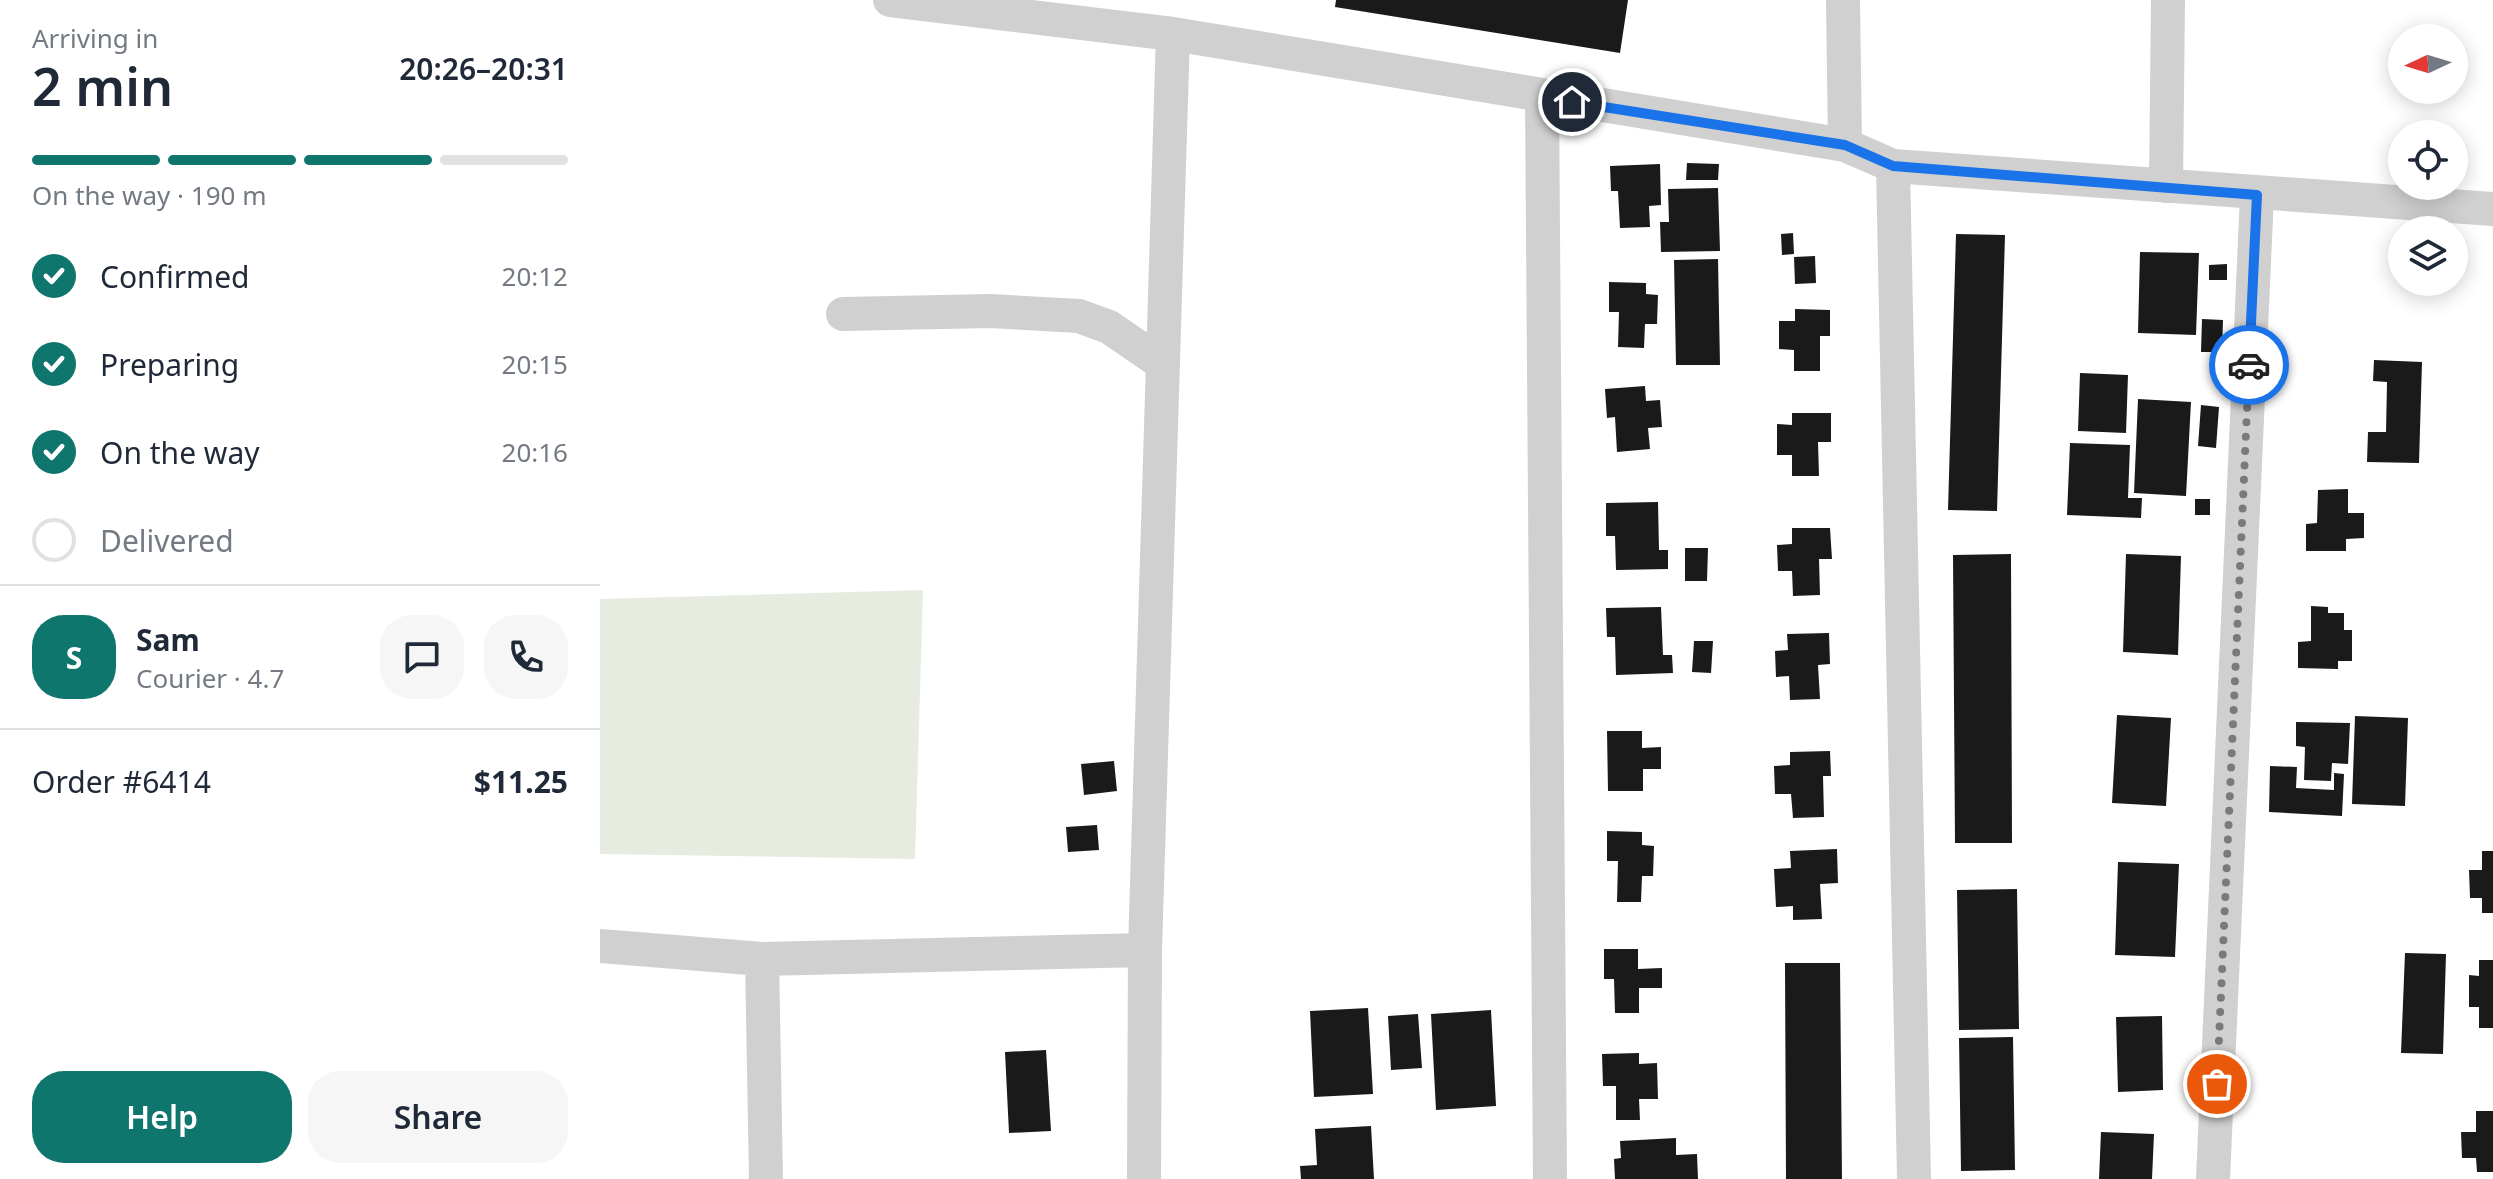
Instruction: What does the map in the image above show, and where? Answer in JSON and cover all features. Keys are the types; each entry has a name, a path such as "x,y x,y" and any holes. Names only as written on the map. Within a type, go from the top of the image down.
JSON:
{"street":[{"path":"890,0 1173,34 1845,145 1893,166 2257,195 2493,209"},
{"path":"1843,0 1845,145"},
{"path":"2166,186 2168,0"},
{"path":"1144,1179 1145,950 1173,34"},
{"path":"1542,97 1550,1179"},
{"path":"1893,166 1914,1179"},
{"path":"2213,1179 2257,195"},
{"path":"843,314 990,311 1079,316 1109,327 1163,364"},
{"path":"600,946 762,959 1145,950"},
{"path":"762,959 766,1179"}],"shaded area":[{"path":"923,590 915,859 600,854 600,599"}],"building":[{"path":"1336,0 1628,0 1620,53 1335,7"},
{"path":"1687,163 1719,164 1718,180 1686,180"},
{"path":"1660,164 1661,205 1649,206 1650,227 1620,228 1618,191 1611,191 1610,166"},
{"path":"1718,188 1720,251 1661,252 1660,222 1669,222 1668,189"},
{"path":"1793,233 1794,254 1782,255 1781,234"},
{"path":"1956,234 2005,235 1997,511 1948,510"},
{"path":"2140,252 2199,253 2196,335 2138,333"},
{"path":"1815,256 1816,283 1795,284 1794,257"},
{"path":"1718,259 1720,365 1676,365 1674,260"},
{"path":"2227,264 2227,280 2209,280 2209,265"},
{"path":"1609,282 1646,283 1646,294 1658,295 1657,324 1645,324 1644,348 1618,347 1619,312 1609,312"},
{"path":"1795,309 1830,310 1830,336 1820,336 1820,371 1794,371 1794,350 1779,349 1779,321 1795,321"},
{"path":"2202,319 2223,320 2222,352 2201,352"},
{"path":"2374,360 2422,362 2419,463 2367,462 2368,432 2386,432 2387,382 2373,381"},
{"path":"2080,373 2128,375 2126,433 2078,431"},
{"path":"1645,386 1646,401 1660,400 1662,427 1648,428 1650,449 1617,452 1615,417 1607,418 1605,389"},
{"path":"2138,399 2191,402 2186,496 2134,493"},
{"path":"2201,405 2219,407 2216,448 2198,446"},
{"path":"1792,413 1831,413 1831,442 1818,442 1819,476 1792,476 1792,455 1777,455 1777,424 1792,425"},
{"path":"2070,443 2130,445 2128,498 2142,498 2141,518 2067,515"},
{"path":"2348,489 2348,513 2364,513 2364,538 2346,539 2346,551 2306,551 2306,524 2317,523 2318,490"},
{"path":"2195,499 2210,499 2210,515 2195,515"},
{"path":"1658,502 1659,550 1668,550 1668,569 1616,570 1615,536 1606,536 1606,503"},
{"path":"1792,528 1830,528 1832,559 1819,559 1820,595 1793,596 1792,571 1778,571 1777,545 1792,544"},
{"path":"1685,548 1708,548 1707,581 1685,581"},
{"path":"2011,554 2012,843 1955,843 1953,555"},
{"path":"2126,554 2181,556 2178,655 2123,652"},
{"path":"2311,606 2328,607 2328,613 2344,613 2344,630 2352,630 2352,661 2338,661 2338,669 2298,668 2298,642 2311,641"},
{"path":"1661,607 1663,655 1672,655 1673,673 1616,675 1615,637 1607,637 1606,608"},
{"path":"1829,633 1830,664 1818,665 1820,699 1790,700 1789,676 1776,677 1775,651 1788,650 1787,634"},
{"path":"1694,641 1713,641 1711,673 1692,672"},
{"path":"2117,715 2171,718 2166,806 2112,803"},
{"path":"2355,716 2408,718 2405,806 2352,804"},
{"path":"2296,722 2350,723 2348,764 2332,763 2331,781 2304,780 2305,747 2296,746"},
{"path":"1607,731 1642,731 1642,748 1661,747 1661,769 1643,769 1643,791 1608,791"},
{"path":"1830,751 1831,776 1823,776 1824,817 1793,818 1791,794 1775,794 1774,766 1790,765 1790,752"},
{"path":"1114,761 1117,791 1084,795 1081,764"},
{"path":"2270,766 2297,767 2296,788 2334,790 2334,773 2344,774 2342,816 2269,812"},
{"path":"1097,825 1099,850 1068,852 1066,827"},
{"path":"1607,831 1642,832 1642,845 1654,846 1653,876 1642,876 1641,902 1617,902 1618,861 1607,861"},
{"path":"1837,849 1838,883 1820,884 1822,919 1793,920 1793,906 1776,907 1774,869 1791,868 1790,851"},
{"path":"2482,851 2493,851 2493,913 2482,913 2482,898 2470,898 2469,870 2482,870"},
{"path":"2118,862 2179,864 2175,957 2115,955"},
{"path":"2017,889 2019,1029 1959,1030 1957,890"},
{"path":"1604,949 1638,949 1638,969 1662,968 1662,988 1639,988 1639,1013 1615,1013 1614,979 1604,979"},
{"path":"2405,953 2446,954 2443,1054 2401,1053"},
{"path":"2479,960 2493,960 2493,1028 2479,1028 2479,1007 2469,1007 2469,975 2479,976"},
{"path":"1785,963 1840,963 1842,1179 1786,1179"},
{"path":"1368,1008 1373,1094 1314,1097 1310,1011"},
{"path":"1491,1010 1496,1106 1436,1110 1431,1014"},
{"path":"1418,1014 1422,1068 1391,1070 1388,1016"},
{"path":"2162,1016 2163,1090 2118,1092 2116,1017"},
{"path":"2013,1037 2015,1170 1961,1171 1959,1038"},
{"path":"1046,1050 1051,1131 1009,1133 1005,1052"},
{"path":"1639,1053 1639,1064 1657,1063 1658,1099 1639,1099 1640,1120 1616,1120 1616,1086 1603,1086 1602,1054"},
{"path":"2476,1111 2493,1111 2493,1172 2477,1172 2476,1158 2462,1158 2461,1132 2476,1132"},
{"path":"1371,1126 1374,1179 1301,1179 1300,1166 1317,1165 1315,1129"},
{"path":"2101,1132 2154,1134 2152,1179 2099,1179"},
{"path":"1676,1138 1676,1155 1697,1154 1698,1179 1615,1179 1614,1159 1621,1158 1620,1141"}],"way so far":[{"path":"2217,1084 2249,365"}],"route":[{"path":"1572,102 1845,145 1893,166 2257,195 2249,365"}]}
